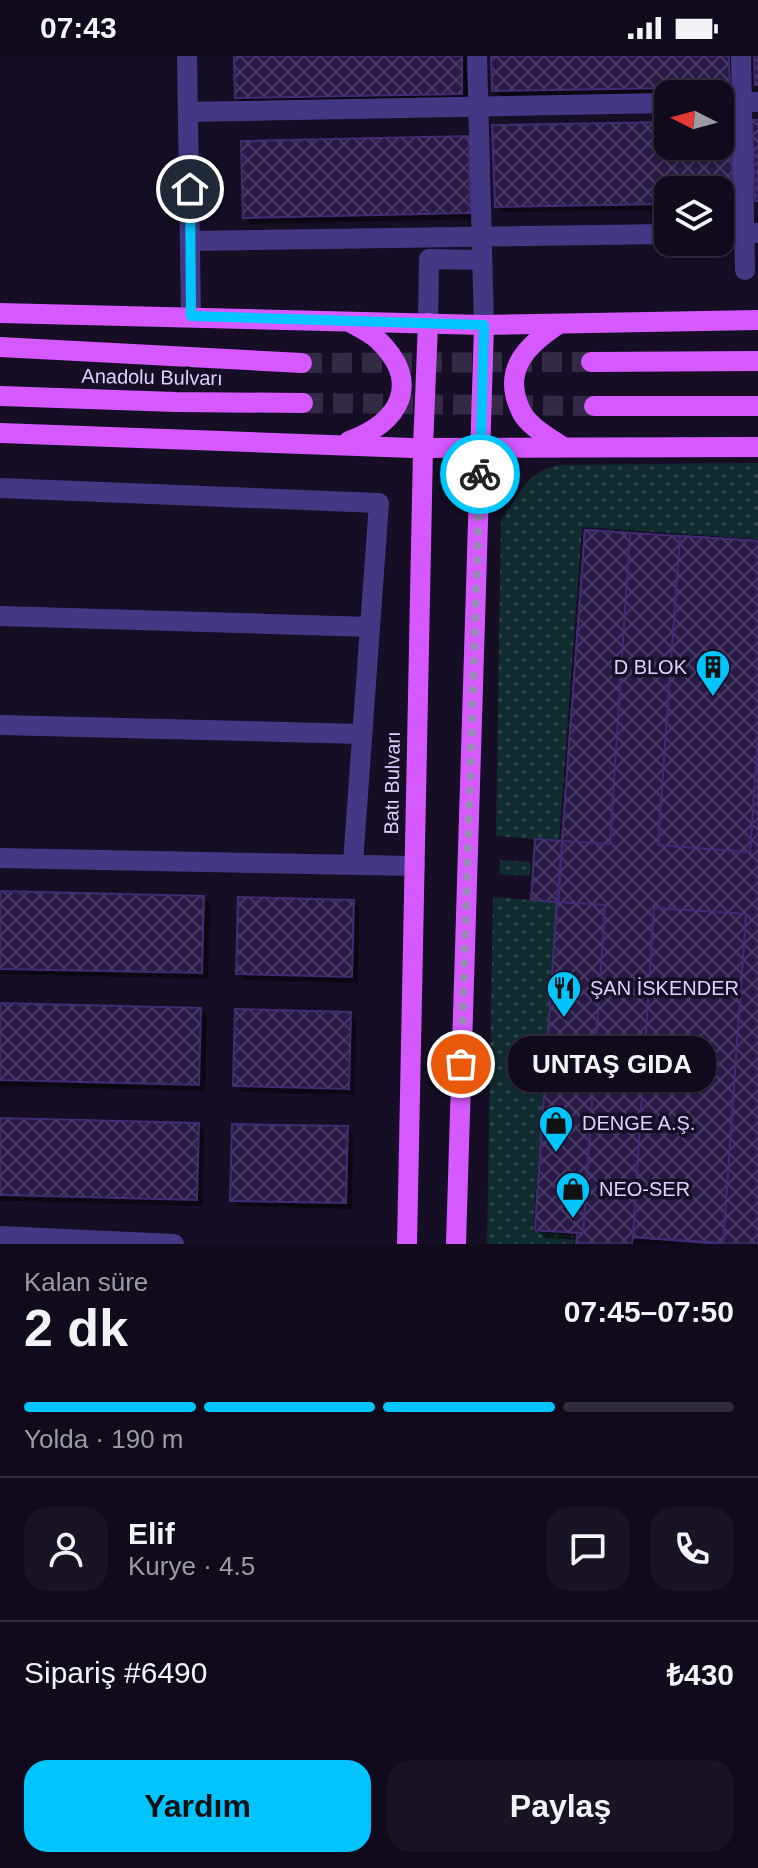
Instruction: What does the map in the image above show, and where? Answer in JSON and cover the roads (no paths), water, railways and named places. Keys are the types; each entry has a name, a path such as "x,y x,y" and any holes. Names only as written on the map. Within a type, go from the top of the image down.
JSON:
{"main road":[{"path":"0,313 484,325 758,320"},
{"path":"337,445 370,433 391,417 400,400 402,377 393,357 376,338 349,321"},
{"name":"Batı Bulvarı","path":"407,1244 428,323"},
{"path":"559,324 521,356 513,382 521,412 542,433 563,447"},
{"path":"456,1244 484,325"},
{"name":"Anadolu Bulvarı","path":"0,347 302,363"},
{"path":"591,362 758,361"},
{"name":"Anadolu Bulvarı","path":"0,396 303,403"},
{"path":"594,406 758,406"},
{"path":"0,433 423,448 758,447"}],"street":[{"path":"187,56 191,316"},
{"path":"477,56 484,325"},
{"path":"741,56 750,102 751,233 745,270"},
{"path":"188,112 654,103"},
{"path":"190,241 654,234"},
{"path":"428,323 429,259 481,260"},
{"path":"0,488 379,503 353,863"},
{"path":"0,616 370,627"},
{"path":"0,725 362,734"},
{"path":"0,858 415,866"},
{"path":"4,1239 174,1244"}],"tunnel":[{"path":"302,363 591,362"},
{"path":"303,403 594,406"}],"place":[{"name":"D BLOK","path":"713,698"},
{"name":"ŞAN İSKENDER","path":"564,1019"},
{"name":"UNTAŞ GIDA","path":"461,1064"},
{"name":"DENGE A.Ş.","path":"556,1154"},
{"name":"NEO-SER","path":"573,1220"}]}
